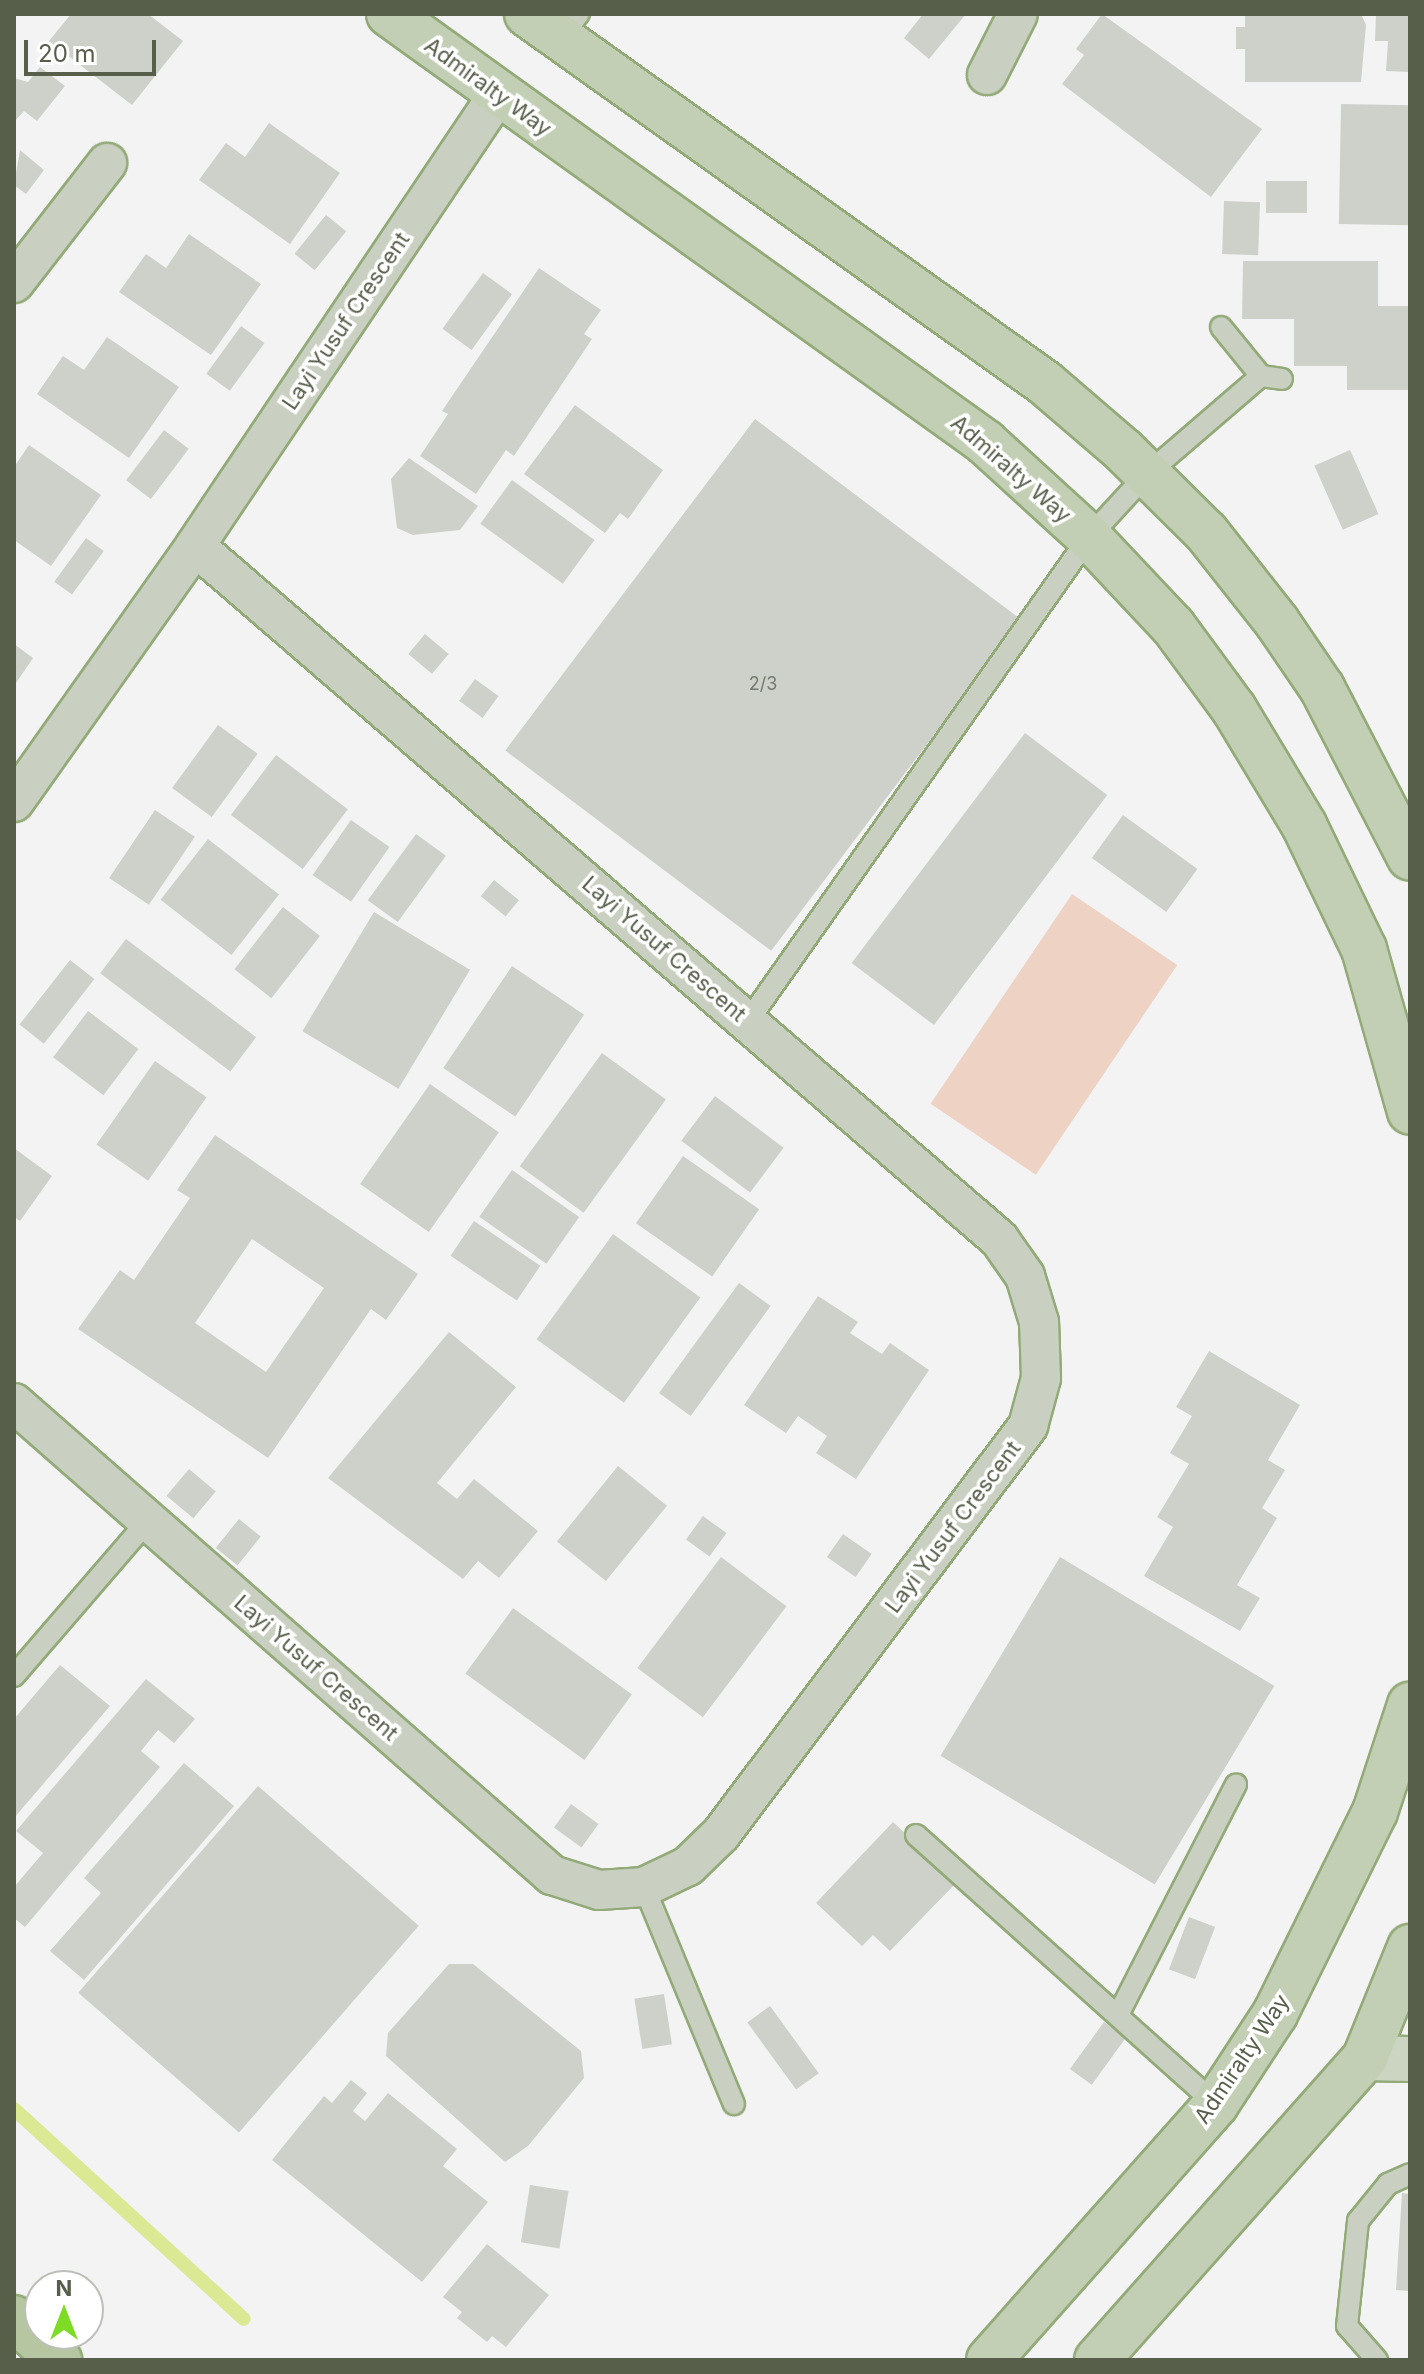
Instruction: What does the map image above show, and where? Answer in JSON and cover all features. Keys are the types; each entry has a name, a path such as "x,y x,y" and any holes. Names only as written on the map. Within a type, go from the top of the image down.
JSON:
{"highway":[{"path":"14,2318 59,2360"}],"main road":[{"name":"Admiralty Way","path":"389,14 497,96 890,370 985,442 1089,537 1173,626 1234,709 1304,825 1364,949 1410,1112"},
{"path":"555,22 1045,383 1147,474 1206,532 1292,644 1376,785 1410,858"},
{"name":"Admiralty Way","path":"989,2360 1216,2104 1330,1911 1375,1812 1410,1705"},
{"path":"1097,2360 1365,2058 1410,1947"},
{"path":"1365,2058 1410,2059"}],"street":[{"path":"987,75 1018,14"},
{"name":"Layi Yusuf Crescent","path":"14,802 195,546 497,96"},
{"path":"14,283 107,163"},
{"name":"Layi Yusuf Crescent","path":"14,1403 552,1875 599,1890 644,1887 688,1866 721,1834 1028,1426 1041,1378 1039,1322 1025,1276 999,1239 195,546"}],"lane":[{"path":"1221,327 1261,376 1282,379"},
{"path":"748,1021 1089,537 1147,474 1261,376"},
{"path":"14,1676 148,1521"},
{"path":"1118,2015 1236,1784"},
{"path":"916,1835 1216,2104"},
{"path":"644,1887 734,2104"},
{"path":"1377,2360 1347,2326 1358,2221 1380,2191 1410,2174"}],"shaded area":[{"path":"1072,894 1177,965 1036,1175 931,1104"}],"building":[{"path":"71,14 148,14 183,41 132,105 49,41"},
{"path":"923,14 966,14 929,59 904,38"},
{"path":"1102,14 1262,129 1211,197 1062,84 1084,55 1076,49"},
{"path":"1245,14 1361,14 1366,25 1361,82 1245,82 1245,49 1236,49 1236,27 1245,27"},
{"path":"1376,14 1410,14 1410,72 1386,71 1388,41 1375,41"},
{"path":"40,67 65,86 37,121 24,111 14,122 14,78 28,82"},
{"path":"1341,104 1410,105 1408,225 1339,224"},
{"path":"269,123 340,173 290,244 199,180 226,143 245,157"},
{"path":"20,150 44,170 26,194 14,185"},
{"path":"1266,181 1307,181 1307,213 1266,213"},
{"path":"1224,201 1260,202 1258,255 1222,254"},
{"path":"326,215 346,231 315,270 295,254"},
{"path":"189,234 261,284 211,355 119,292 146,254 166,268"},
{"path":"1243,261 1378,261 1378,306 1410,306 1410,390 1347,390 1347,366 1294,366 1294,319 1242,319"},
{"path":"539,268 601,310 584,334 592,339 514,456 506,450 476,494 420,456 448,414 442,411"},
{"path":"483,273 512,294 472,350 442,329"},
{"path":"241,326 264,343 230,391 206,374"},
{"path":"107,337 179,387 129,458 37,394 63,356 84,370"},
{"path":"575,405 663,470 628,519 620,513 605,533 524,474"},
{"path":"755,419 1021,619 771,951 505,750"},
{"path":"164,430 189,449 151,499 126,480"},
{"path":"29,445 101,495 51,566 14,540 14,467"},
{"path":"1350,450 1378,514 1343,530 1314,466"},
{"path":"409,458 478,506 460,530 413,535 397,528 391,479"},
{"path":"512,480 595,540 563,584 480,524"},
{"path":"86,538 104,551 72,595 54,582"},
{"path":"425,634 449,654 432,674 408,654"},
{"path":"14,644 33,658 14,686"},
{"path":"475,679 498,696 483,718 459,701"},
{"path":"218,725 258,754 212,817 172,788"},
{"path":"1025,733 1107,795 934,1025 852,963"},
{"path":"276,755 348,809 303,869 231,815"},
{"path":"155,810 195,837 149,905 109,878"},
{"path":"1123,815 1197,869 1166,912 1092,858"},
{"path":"351,820 390,847 351,902 313,875"},
{"path":"416,834 446,856 398,922 368,900"},
{"path":"208,839 279,894 232,955 161,900"},
{"path":"494,880 519,900 506,916 481,896"},
{"path":"283,907 320,936 271,998 234,969"},
{"path":"374,912 470,970 398,1089 302,1031"},
{"path":"126,939 256,1037 230,1071 100,973"},
{"path":"70,960 94,979 44,1044 20,1025"},
{"path":"512,966 584,1015 515,1117 443,1068"},
{"path":"88,1011 138,1049 103,1095 53,1057"},
{"path":"602,1053 666,1099 584,1213 520,1166"},
{"path":"155,1061 207,1097 148,1181 96,1145"},
{"path":"430,1084 499,1132 429,1232 360,1184"},
{"path":"715,1096 784,1148 750,1192 681,1141"},
{"path":"215,1135 418,1274 386,1320 371,1309 268,1458 78,1329 120,1270 134,1280 190,1198 177,1190","holes":["252,1239 324,1288 266,1372 195,1323"]},
{"path":"14,1148 52,1176 20,1221 14,1217"},
{"path":"683,1156 759,1209 712,1277 636,1223"},
{"path":"512,1170 579,1217 546,1264 479,1217"},
{"path":"474,1221 540,1266 517,1301 451,1256"},
{"path":"613,1234 700,1297 624,1403 537,1339"},
{"path":"739,1283 771,1306 691,1416 659,1393"},
{"path":"818,1296 858,1322 850,1333 882,1354 890,1343 929,1370 856,1479 816,1453 827,1436 798,1416 786,1433 744,1405"},
{"path":"449,1332 516,1387 437,1483 457,1499 474,1479 538,1531 499,1578 478,1561 463,1579 328,1478"},
{"path":"1209,1351 1300,1405 1268,1460 1285,1470 1262,1508 1277,1518 1237,1585 1260,1598 1240,1631 1144,1576 1173,1527 1157,1517 1189,1464 1170,1453 1192,1416 1176,1407"},
{"path":"618,1466 667,1506 606,1581 557,1541"},
{"path":"189,1469 216,1491 193,1518 167,1496"},
{"path":"703,1516 726,1533 709,1557 686,1539"},
{"path":"239,1519 261,1537 237,1565 216,1548"},
{"path":"843,1534 872,1554 856,1577 827,1557"},
{"path":"721,1557 786,1606 703,1717 637,1668"},
{"path":"1060,1557 1274,1686 1155,1885 941,1756"},
{"path":"513,1608 632,1694 584,1760 465,1674"},
{"path":"60,1665 110,1706 14,1818 14,1719"},
{"path":"146,1679 195,1719 174,1743 158,1730 141,1751 160,1767 25,1927 14,1918 14,1887 43,1853 16,1831"},
{"path":"184,1763 234,1806 84,1980 50,1951 101,1893 84,1878"},
{"path":"258,1786 419,1926 239,2133 78,1993"},
{"path":"571,1804 599,1824 581,1847 554,1827"},
{"path":"893,1822 957,1882 890,1951 873,1935 862,1946 816,1903"},
{"path":"1189,1917 1215,1927 1195,1979 1169,1969"},
{"path":"449,1964 473,1964 581,2051 584,2078 528,2146 505,2162 386,2056 388,2033"},
{"path":"664,1994 672,2044 642,2049 634,1999"},
{"path":"770,2006 819,2073 796,2090 747,2022"},
{"path":"1104,2022 1126,2038 1092,2085 1070,2069"},
{"path":"351,2080 367,2093 353,2111 365,2121 388,2093 457,2149 443,2166 488,2202 422,2282 272,2160 324,2096 332,2103"},
{"path":"530,2185 569,2191 559,2248 521,2242"},
{"path":"1402,2193 1410,2194 1410,2291 1396,2290"},
{"path":"487,2244 549,2295 506,2347 492,2336 487,2342 457,2318 462,2312 443,2297"}],"waterway":[{"path":"14,2109 244,2319"}]}
